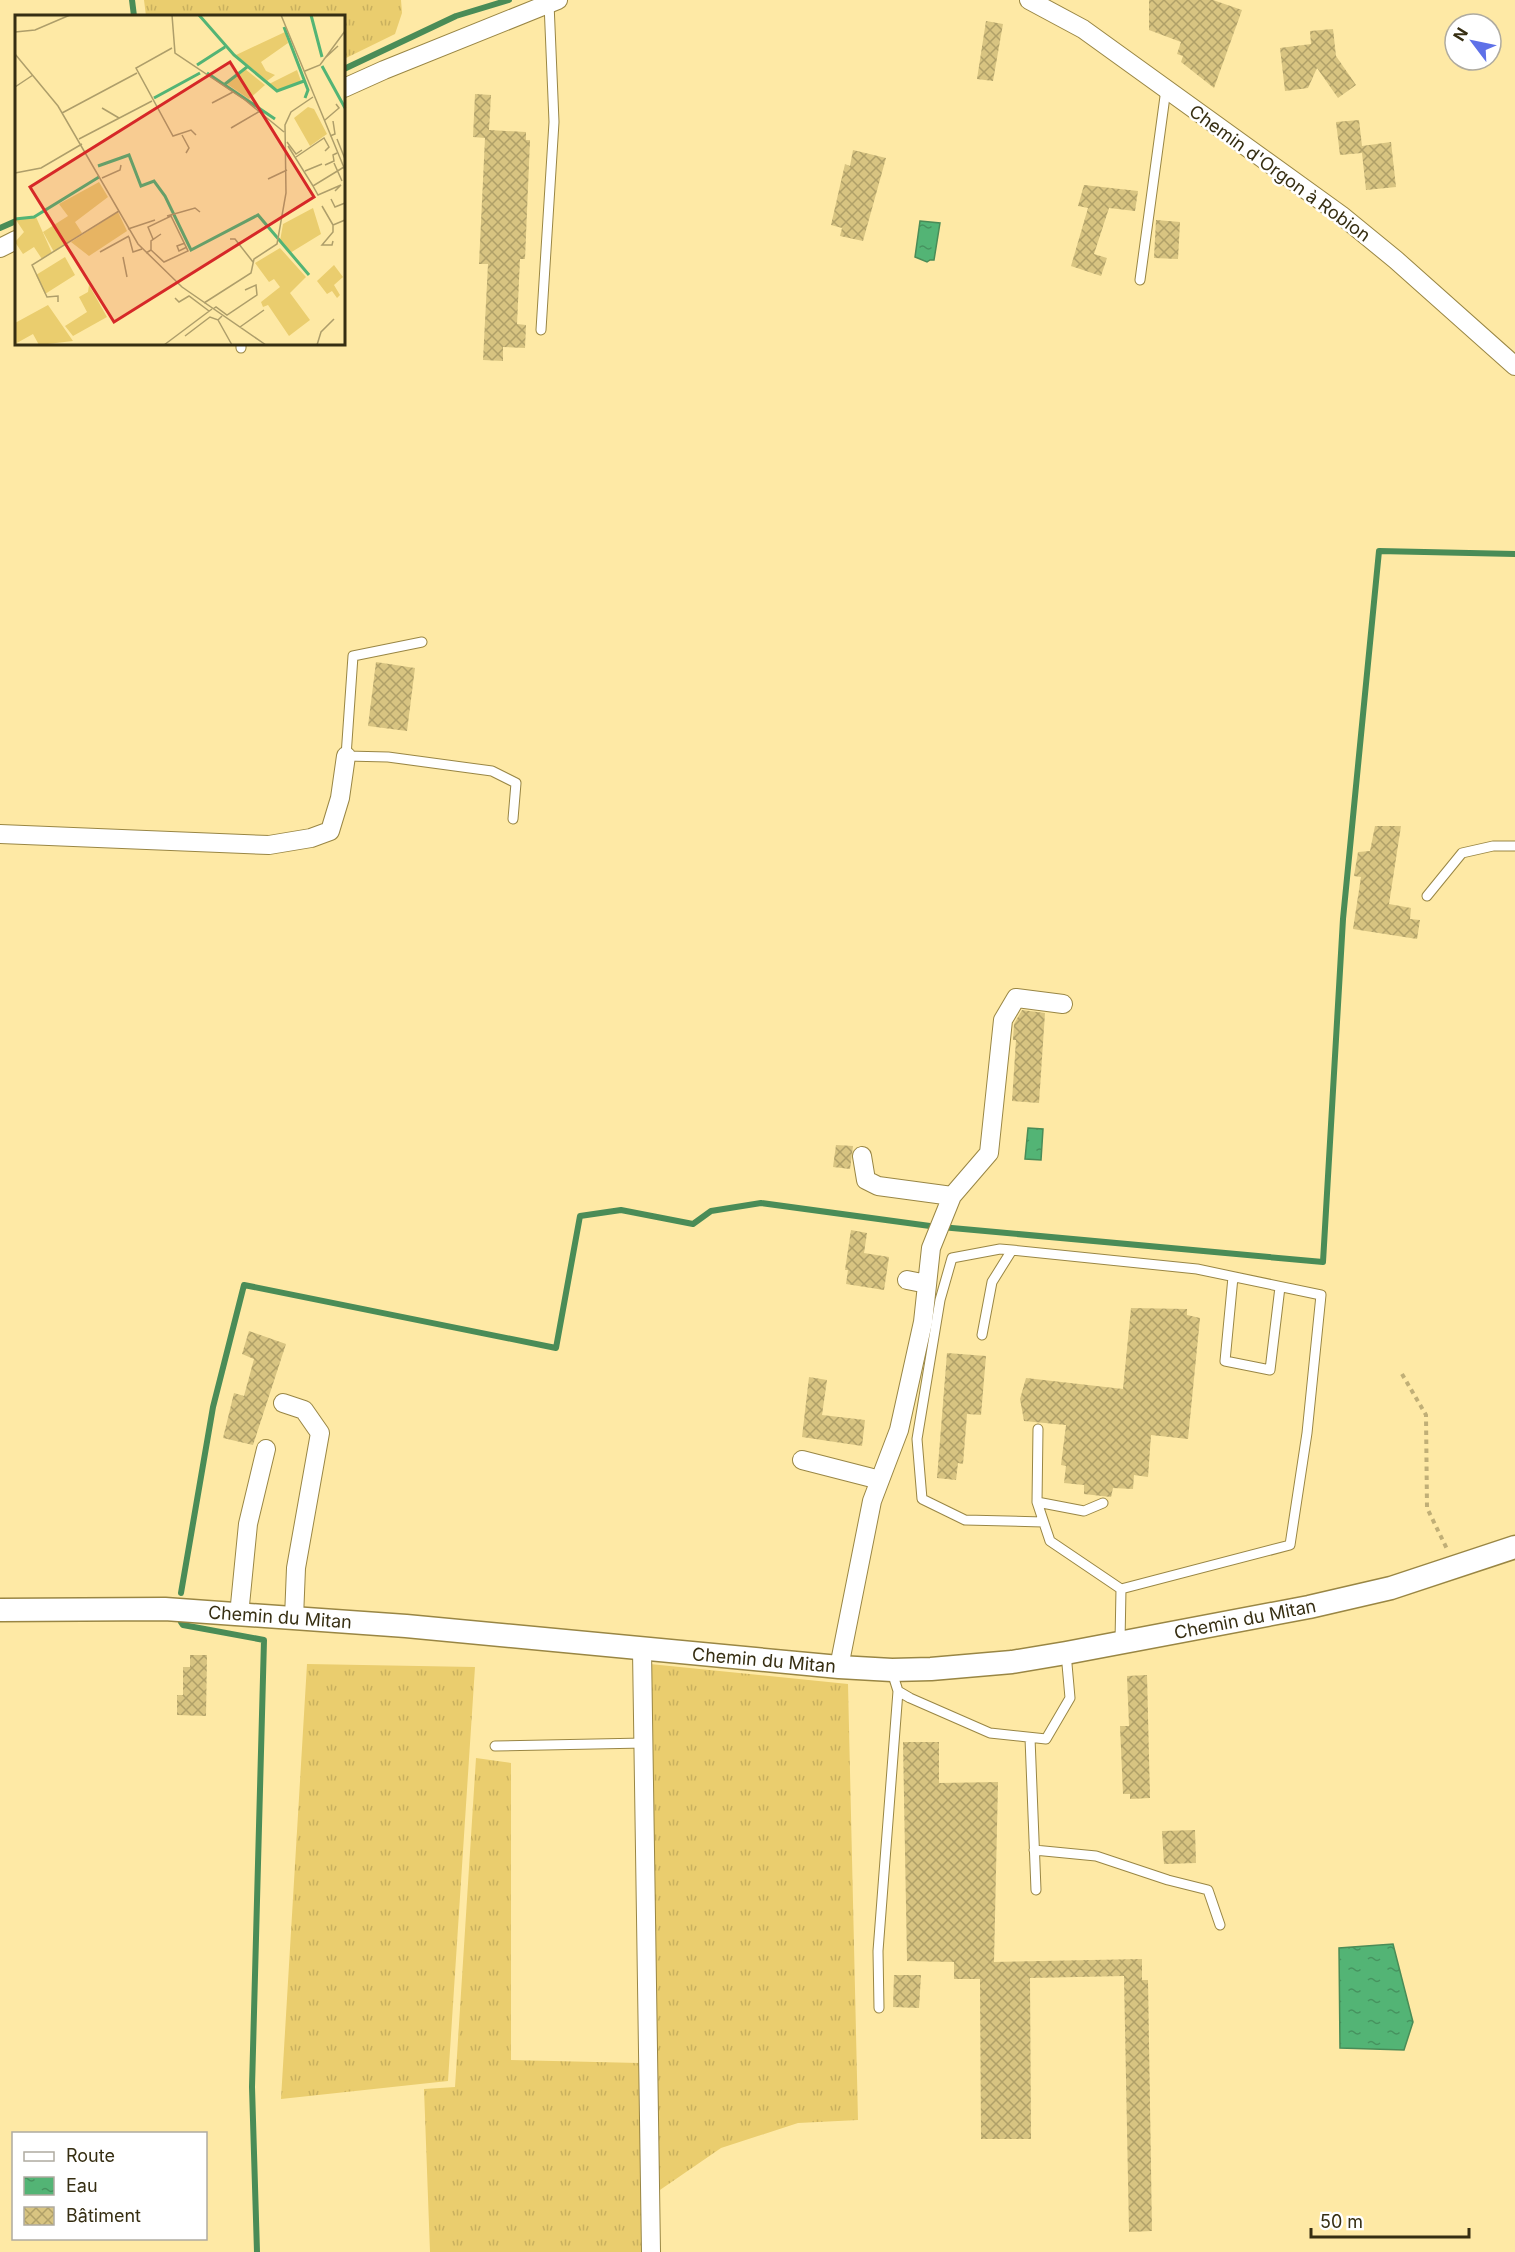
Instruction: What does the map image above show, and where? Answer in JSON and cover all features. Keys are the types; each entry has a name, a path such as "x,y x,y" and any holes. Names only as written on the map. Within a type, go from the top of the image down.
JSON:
{"street":[{"name":"Chemin d'Orgon à Robion","path":"1029,0 1083,29 1341,215 1396,260 1515,366"},
{"path":"345,88 553,1"},
{"path":"0,248 15,240"},
{"path":"0,834 269,845 310,838 330,831 340,798 346,756"},
{"path":"839,1667 872,1501 899,1430 923,1322 931,1248 952,1196 989,1154 1003,1020 1016,998 1063,1004"},
{"path":"862,1156 866,1180 878,1186 952,1196"},
{"path":"907,1280 927,1284"},
{"path":"283,1402 304,1410 320,1433 297,1568 294,1618"},
{"path":"239,1615 248,1524 266,1449"},
{"path":"802,1460 880,1480"},
{"name":"Chemin du Mitan","path":"0,1610 165,1609 294,1618 839,1667 895,1680 931,1669 1012,1662 1309,1607 1390,1588 1456,1568 1515,1546"},
{"path":"642,1650 651,2252"}],"lane":[{"path":"541,330 554,122 553,1"},
{"path":"1140,280 1166,89"},
{"path":"422,642 353,656 346,756 388,757 492,771 516,783 513,819"},
{"path":"1427,896 1462,853 1493,846 1515,846"},
{"path":"1038,1429 1037,1502 1050,1541 1121,1589 1290,1545 1307,1433 1321,1295 1197,1269 1012,1250 1000,1249 952,1258 940,1300 917,1438 922,1499 965,1520 1043,1522"},
{"path":"982,1335 992,1282 1012,1250"},
{"path":"1233,1277 1225,1361 1270,1370 1280,1287"},
{"path":"1037,1502 1084,1511 1103,1503"},
{"path":"1120,1642 1121,1589"},
{"path":"895,1680 910,1698 990,1733 1046,1739 1070,1698 1066,1653"},
{"path":"879,2008 878,1951 895,1680"},
{"path":"1030,1738 1036,1890"},
{"path":"495,1746 644,1743"},
{"path":"1034,1850 1096,1856 1168,1880 1208,1890 1220,1924"}],"path":[{"path":"1402,1374 1426,1415 1427,1508 1456,1568"}],"green space":[{"path":"144,0 401,0 402,13 395,34 345,59 345,15 146,15"},
{"path":"307,1664 475,1667 448,2081 281,2099"},
{"path":"650,1664 848,1684 858,2120 798,2123 721,2148 657,2192"},
{"path":"476,1758 511,1763 511,2060 639,2063 643,2252 430,2252 424,2089 455,2087"}],"water":[{"path":"920,221 940,223 934,260 927,262 915,257"},
{"path":"1028,1128 1043,1129 1041,1160 1025,1159"},
{"path":"1393,1944 1413,2022 1404,2050 1340,2048 1339,1948"}],"building":[{"path":"1149,0 1213,0 1242,10 1214,88 1181,62 1183,56 1177,54 1181,42 1149,30"},
{"path":"986,21 1003,24 993,81 977,79"},
{"path":"1333,29 1336,56 1356,85 1338,98 1317,68 1308,88 1285,91 1280,48 1311,44 1310,31"},
{"path":"475,94 491,95 489,130 526,132 526,140 530,140 525,259 520,259 517,324 526,325 525,348 503,347 503,361 483,360 488,264 479,264 485,138 473,137"},
{"path":"1359,120 1362,146 1391,142 1396,187 1366,190 1362,153 1340,155 1336,122"},
{"path":"853,150 886,158 863,241 840,236 842,228 831,225 845,164 850,166"},
{"path":"1084,185 1138,191 1135,211 1109,208 1094,254 1107,258 1101,276 1071,266 1088,208 1078,206"},
{"path":"1156,220 1180,222 1178,259 1154,258"},
{"path":"376,662 415,668 407,731 368,726"},
{"path":"1375,826 1401,826 1389,904 1411,908 1410,919 1420,920 1417,939 1353,929 1361,877 1354,876 1358,852 1370,851"},
{"path":"1022,1010 1045,1013 1039,1103 1012,1101 1016,1040 1013,1040 1014,1024"},
{"path":"836,1145 853,1146 850,1169 833,1167"},
{"path":"851,1230 867,1233 864,1253 889,1257 884,1290 846,1284 848,1270 845,1270"},
{"path":"1131,1308 1187,1309 1187,1315 1200,1318 1188,1439 1151,1435 1148,1477 1134,1475 1133,1489 1113,1488 1111,1497 1084,1494 1084,1485 1064,1483 1066,1466 1061,1465 1066,1425 1024,1421 1020,1399 1026,1378 1123,1389"},
{"path":"249,1331 286,1344 253,1445 223,1438 234,1393 244,1396 254,1359 242,1354"},
{"path":"947,1353 986,1356 981,1415 967,1414 963,1464 958,1463 956,1480 937,1478"},
{"path":"809,1377 827,1380 822,1415 865,1420 862,1446 802,1437"},
{"path":"190,1655 207,1655 206,1716 177,1715 177,1695 183,1695 183,1667 190,1667"},
{"path":"1147,1675 1150,1798 1130,1799 1130,1794 1123,1794 1120,1726 1129,1726 1127,1676"},
{"path":"903,1742 939,1742 939,1783 998,1782 994,1962 1142,1959 1142,1980 1148,1980 1152,2231 1129,2232 1124,1976 1030,1978 1031,2139 981,2139 980,1979 954,1979 954,1962 907,1961"},
{"path":"1195,1830 1196,1863 1164,1864 1162,1831"},
{"path":"894,1975 921,1975 919,2008 893,2007"}],"waterway":[{"path":"132,0 134,15"},
{"path":"345,69 456,16 509,0"},
{"path":"0,228 15,221"},
{"path":"181,1593 213,1407 244,1285 556,1348 580,1216 621,1210 693,1224 711,1211 761,1203 930,1226 1323,1262 1343,919 1379,551 1515,554"},
{"path":"181,1622 183,1625 264,1640 252,2087 257,2252"}]}
